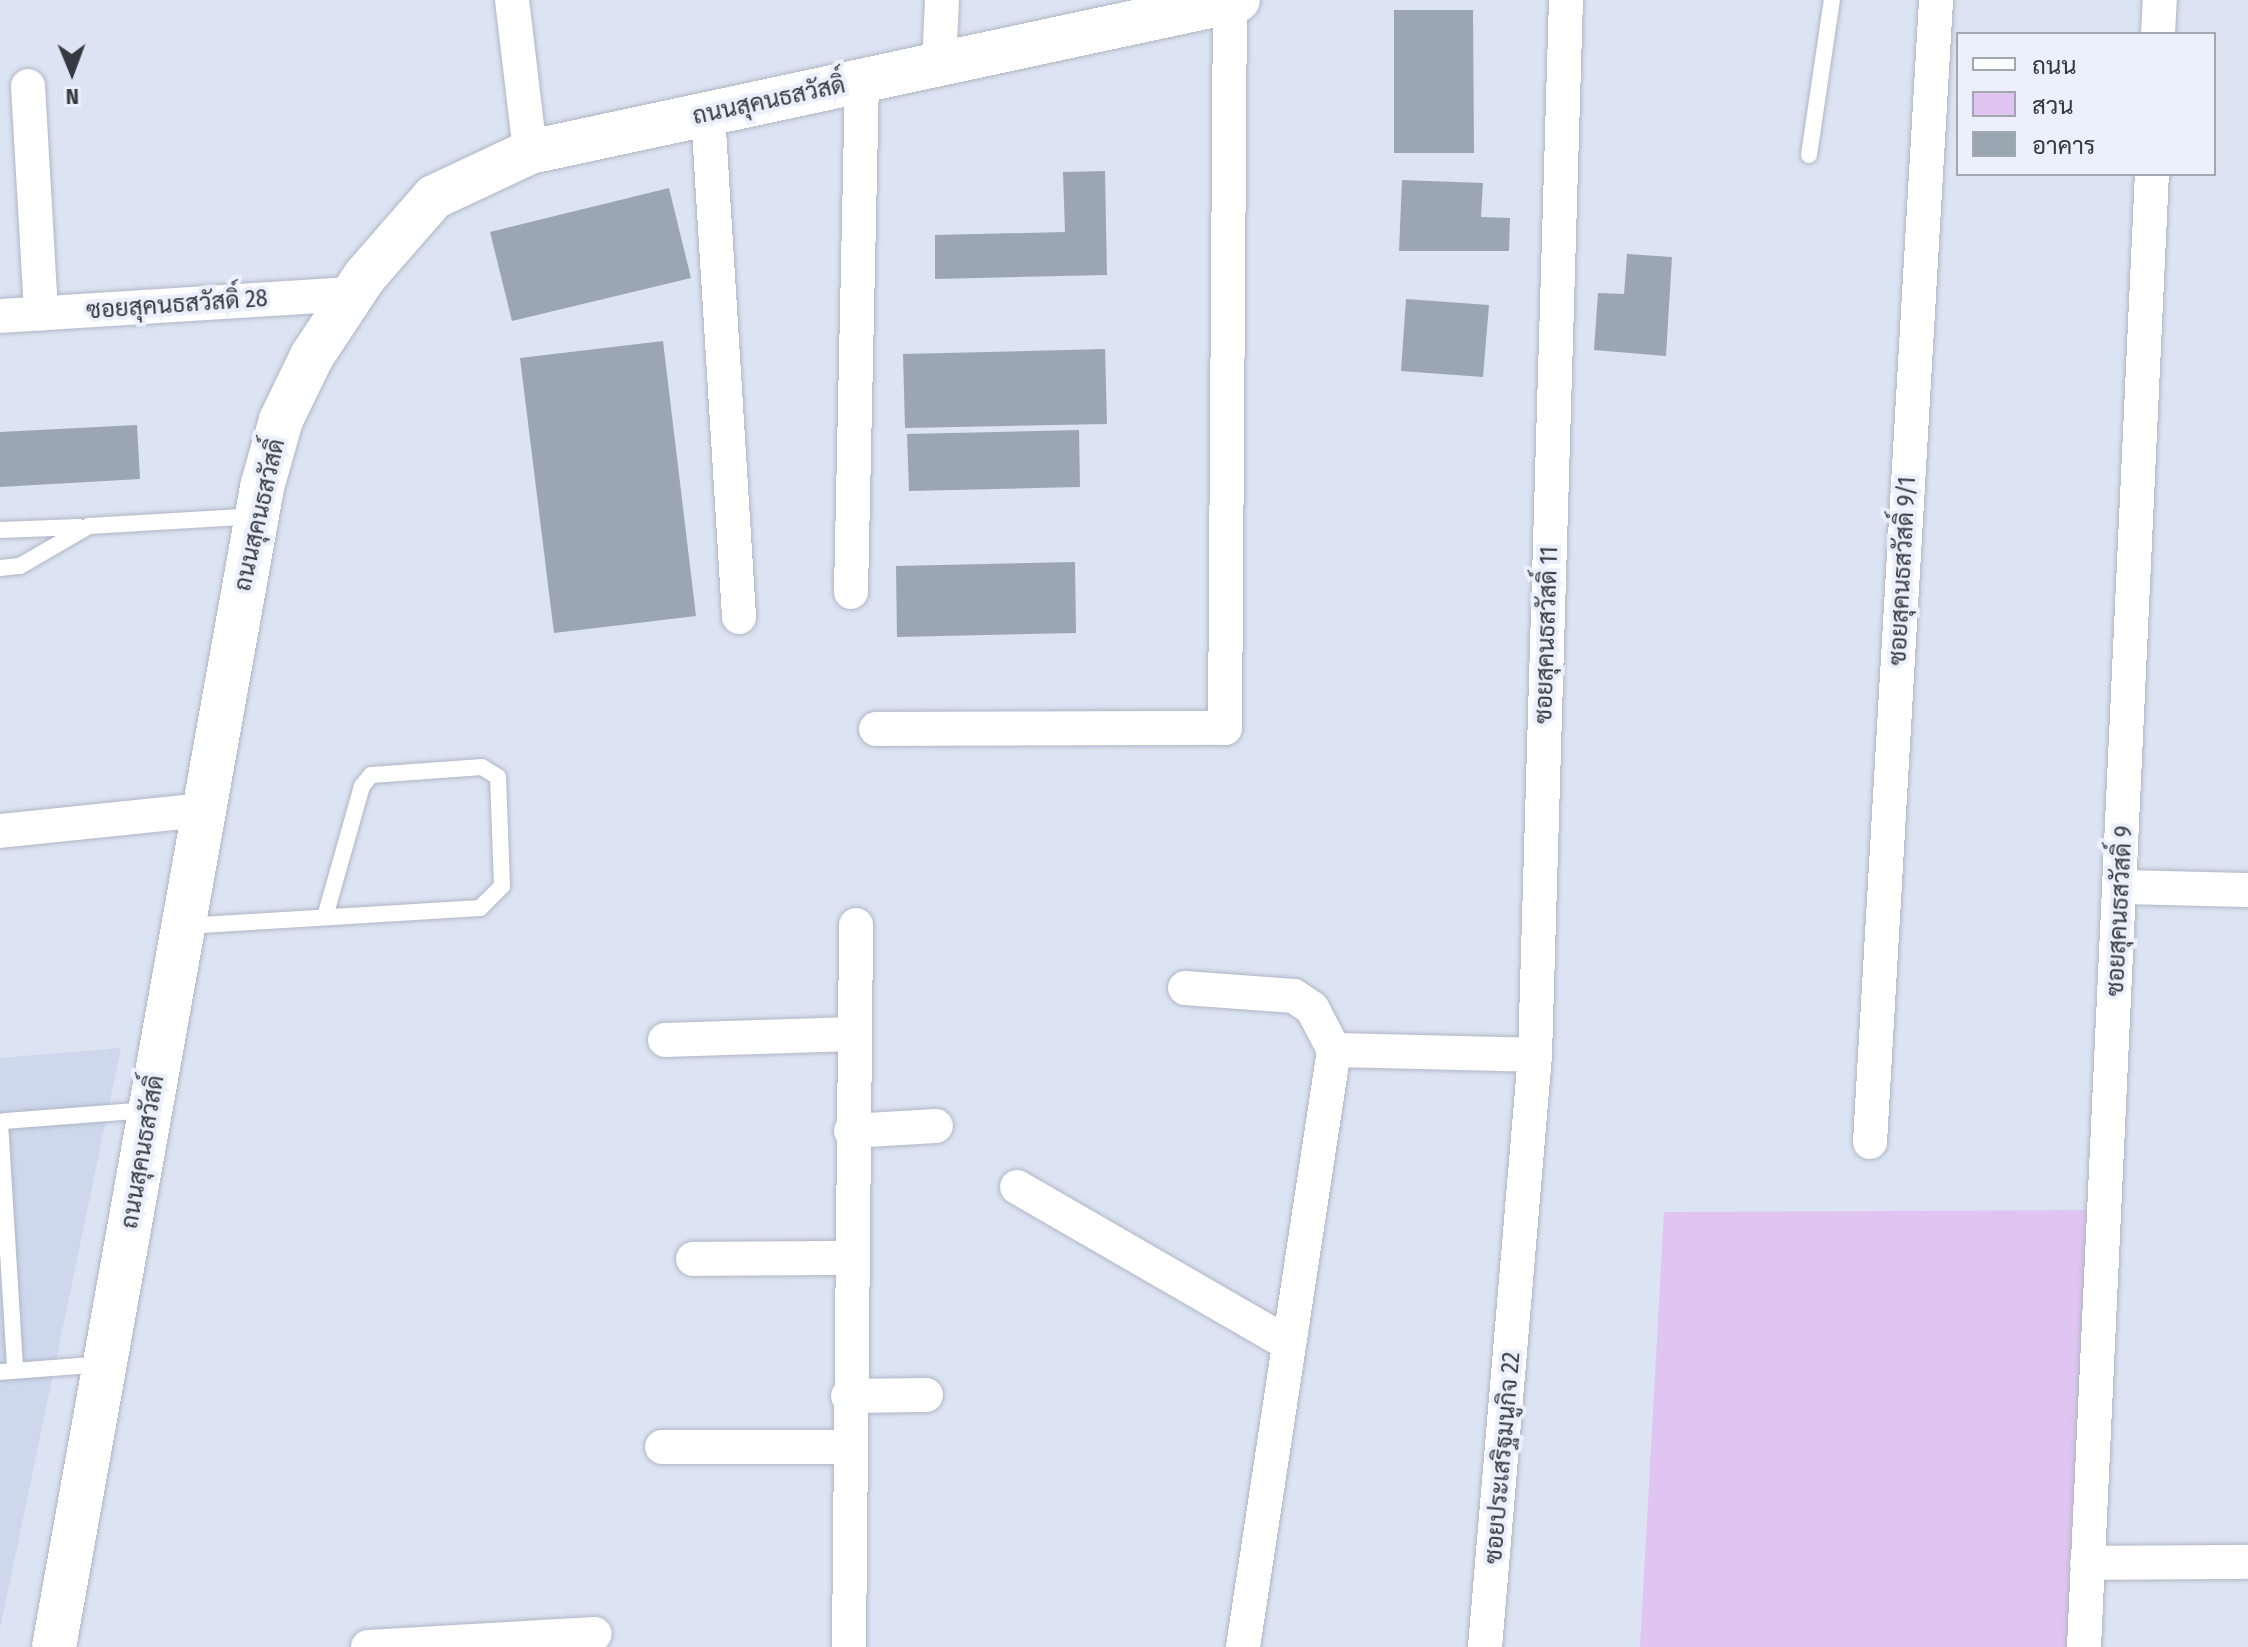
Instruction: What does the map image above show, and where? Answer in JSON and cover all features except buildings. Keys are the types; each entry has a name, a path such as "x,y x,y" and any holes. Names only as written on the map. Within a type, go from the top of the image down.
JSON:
{"main road":[{"name":"ถนนสุคนธสวัสดิ์","path":"54,1647 256,516 281,420 353,294 434,197 530,152 1233,1"}],"street":[{"path":"512,0 530,152"},
{"path":"939,64 942,0"},
{"name":"ซอยสุคนธสวัสดิ์ 11","path":"1521,1270 1535,1055 1566,0"},
{"name":"ซอยสุคนธสวัสดิ์ 9/1","path":"1870,1142 1936,0"},
{"path":"2158,32 2160,0"},
{"path":"876,729 1225,728 1233,1"},
{"path":"851,592 862,80"},
{"path":"28,86 41,314"},
{"path":"708,114 739,617"},
{"name":"ซอยสุคนธสวัสดิ์ 9","path":"2084,1647 2152,176"},
{"name":"ซอยสุคนธสวัสดิ์ 28","path":"0,316 353,294"},
{"path":"0,831 204,810"},
{"path":"2121,887 2248,890"},
{"path":"849,1647 848,1258 856,925"},
{"path":"1185,988 1294,996 1312,1008 1334,1050 1243,1647"},
{"path":"665,1040 853,1034"},
{"path":"1334,1050 1535,1055"},
{"path":"851,1131 936,1126"},
{"path":"1017,1187 1289,1344"},
{"path":"693,1259 848,1258"},
{"name":"ซอยประเสริฐมนูกิจ 22","path":"1485,1647 1521,1270"},
{"path":"848,1396 926,1395"},
{"path":"662,1447 848,1447"},
{"path":"2087,1563 2248,1562"},
{"path":"368,1647 595,1634"}],"lane":[{"path":"1809,155 1832,0"},
{"path":"0,530 256,516"},
{"path":"0,568 20,566 89,526"},
{"path":"183,926 480,908 495,900 502,886 498,777 482,767 371,775 362,786 325,917"},
{"path":"105,1363 7,1371 2,1122 150,1110"}],"shaded area":[{"path":"121,1048 0,1629 0,1058"}],"green space":[{"path":"2089,1210 2068,1647 1640,1647 1664,1212"}]}
